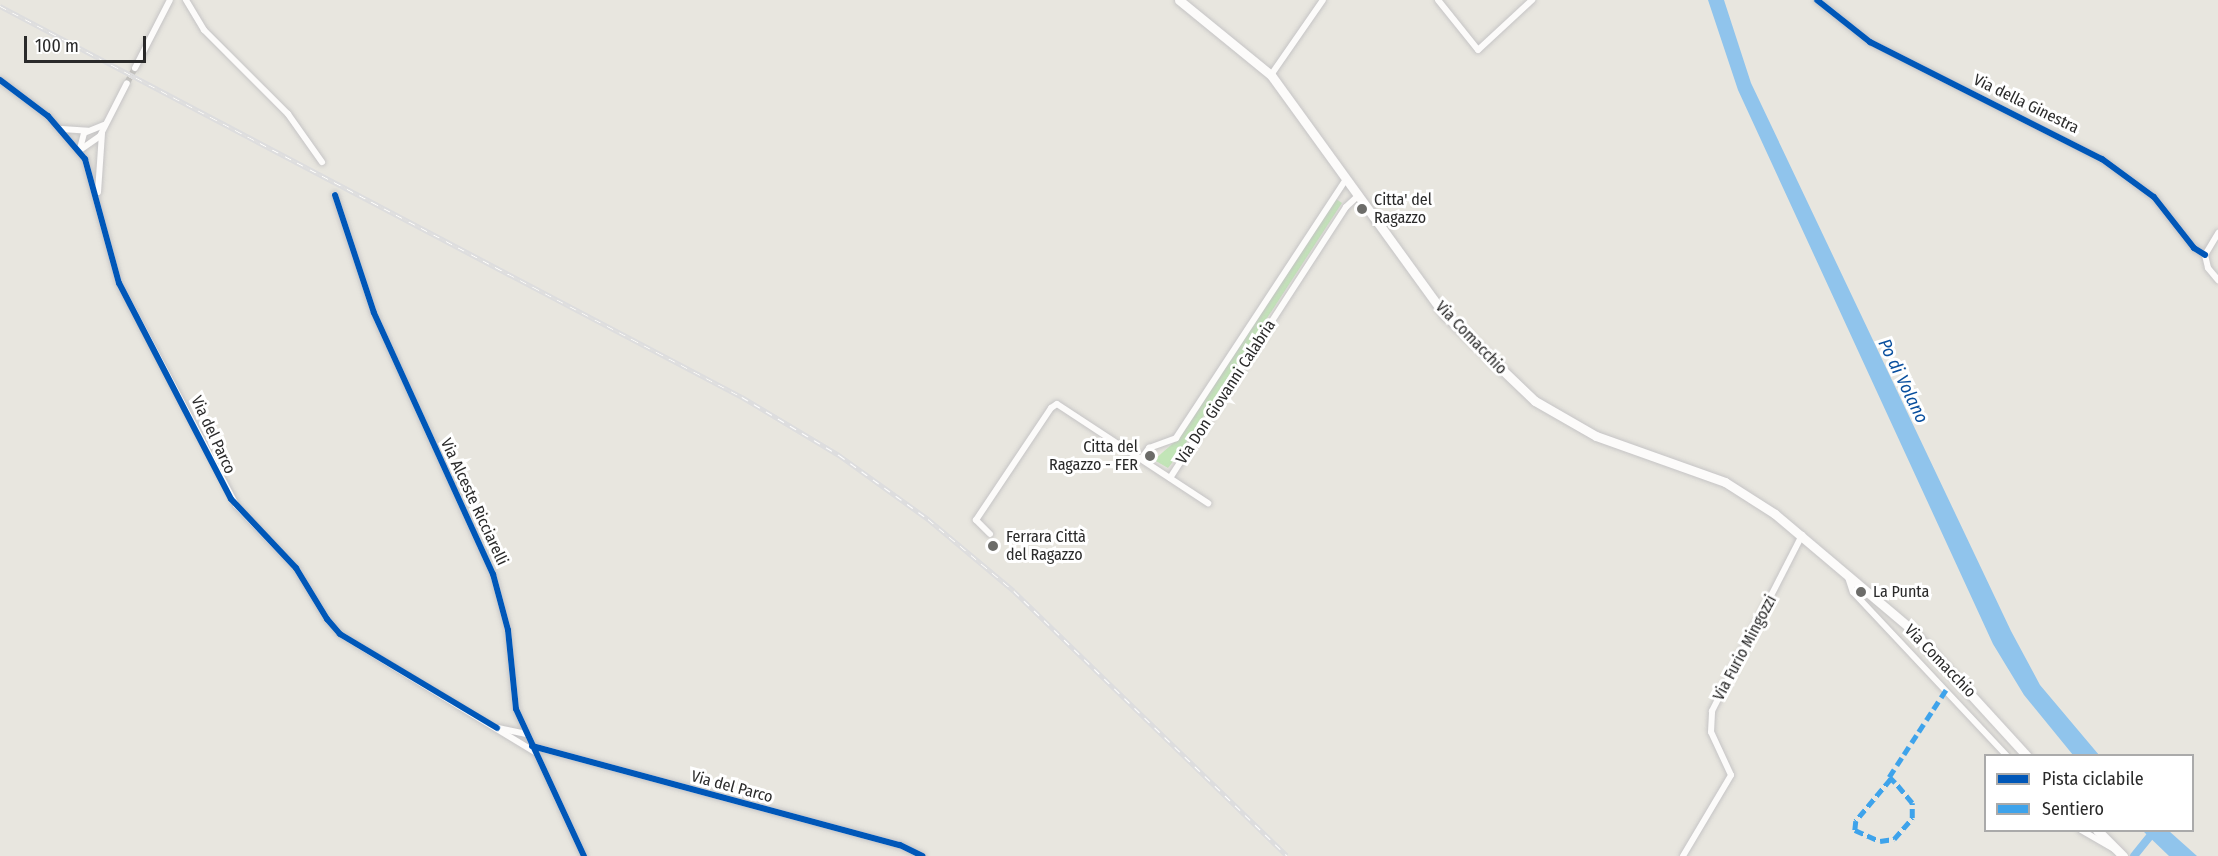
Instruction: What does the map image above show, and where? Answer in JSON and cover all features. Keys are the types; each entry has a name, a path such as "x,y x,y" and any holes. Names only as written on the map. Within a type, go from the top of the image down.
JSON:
{"main road":[{"name":"Via Comacchio","path":"1179,0 1271,75 1445,315 1541,406 1596,436 1725,482 1802,535 1922,639 2024,754"},
{"path":"2098,832 2120,853"}],"street":[{"path":"135,68 170,0"},
{"path":"186,0 204,30 288,114 322,162"},
{"path":"1271,75 1323,0"},
{"path":"1438,0 1478,50 1532,0"},
{"name":"Via della Ginestra","path":"1817,0 1870,42 2102,159 2154,197 2194,248 2205,255 2208,268 2218,280"},
{"name":"Via del Parco","path":"0,80 62,129 80,150 97,199 118,283 231,499 296,568 327,620 340,634 533,749 900,845 923,856"},
{"path":"80,150 94,143 127,83"},
{"path":"80,150 81,137 88,131 104,125"},
{"path":"97,199 104,125"},
{"path":"62,129 88,131"},
{"name":"Via Don Giovanni Calabria","path":"1347,177 1176,438 1149,448 1141,459 1170,478 1346,207 1359,195"},
{"name":"Via Alceste Ricciarelli","path":"335,195 374,313 495,581 508,630 513,702 584,856"},
{"path":"2205,255 2218,233"},
{"path":"990,534 976,520 1053,405 1059,405 1141,459"},
{"path":"1170,478 1208,502"},
{"name":"Via Furio Mingozzi","path":"1683,856 1731,775 1710,732 1712,711 1802,535"},
{"name":"Via Comacchio","path":"1847,573 1853,592 2005,754"},
{"name":"Via del Parco","path":"497,728 526,734"},
{"path":"510,736 526,734"},
{"path":"2083,832 2120,853"}],"green space":[{"path":"1336,199 1342,203 1178,455 1168,468 1154,460 1179,438"}],"water":[{"path":"1708,0 1724,0 1751,83 2011,631 2040,685 2098,754 2072,754 2024,695 1993,644 1738,90"},
{"path":"2144,832 2170,832 2197,856 2169,856"}],"waterway":[{"path":"2134,856 2153,832"}],"tunnel":[{"path":"127,83 135,68"}],"railway":[{"path":"0,6 742,397 839,455 928,519 1014,591 1287,856"}],"marked path":[{"path":"1891,779 1856,821 1855,830 1880,841 1894,839 1912,818 1912,803 1895,783 1889,777 1947,688"}],"cycle path":[{"path":"1817,0 1870,42 2102,159 2154,197 2194,248 2205,255"},
{"path":"0,80 48,116 85,159 119,283 231,499 296,568 327,619 340,634 497,728"},
{"path":"335,195 374,313 493,574 508,630 516,709 584,856"},
{"path":"532,746 900,845 923,856"}],"place":[{"name":"Citta' del Ragazzo","path":"1362,209"},
{"name":"Citta del Ragazzo - FER","path":"1150,456"},
{"name":"Ferrara Città del Ragazzo","path":"993,546"},
{"name":"La Punta","path":"1861,592"}],"water label":[{"name":"Po di Volano","path":"1903,381"}]}
